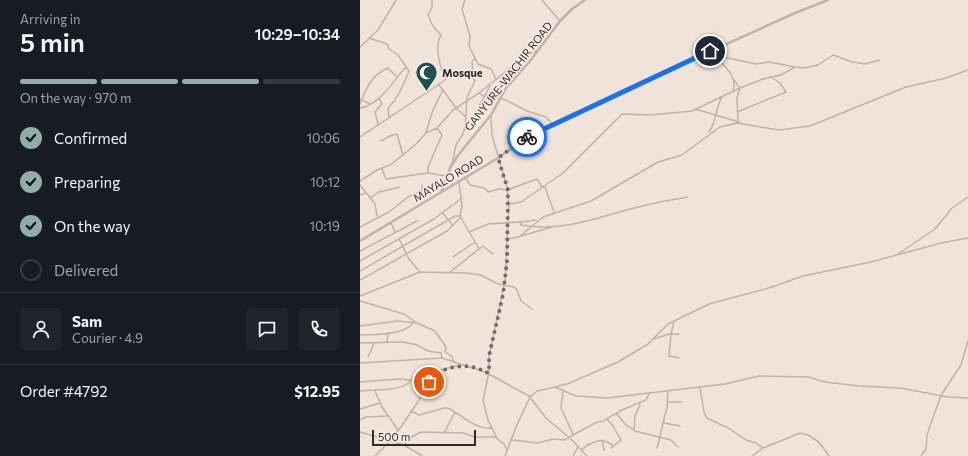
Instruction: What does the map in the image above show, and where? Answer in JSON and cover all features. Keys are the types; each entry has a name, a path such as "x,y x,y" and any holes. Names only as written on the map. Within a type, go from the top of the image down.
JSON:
{"street":[{"path":"360,47 378,30 396,0"},
{"path":"360,137 378,124 390,119 446,79 441,72 438,46 438,40 441,35 433,26 428,15 432,7 432,0"},
{"path":"465,0 462,9 470,36 469,46 480,66 492,70 496,79"},
{"path":"542,0 560,21"},
{"name":"GANYURE-WACHIR ROAD","path":"442,190 451,166 465,145 491,115 506,88 530,61 560,21 572,9 586,0"},
{"name":"MAYALO ROAD","path":"360,241 392,223 442,190 498,158 524,139 710,51 828,0"},
{"path":"369,38 387,44 389,49 398,55 408,68 409,72 404,86 395,102 388,108 390,119"},
{"path":"360,181 403,155 426,133 437,128 456,108 537,50"},
{"path":"710,51 740,88"},
{"path":"714,55 756,64 769,62 795,67 812,67 818,65 833,55 852,62 865,64 880,60"},
{"path":"465,128 467,97 475,81 471,75 473,70 472,62 475,58"},
{"path":"508,204 519,203 563,173 622,114 675,114 695,109 706,103 722,98 740,88 781,75 795,67"},
{"path":"360,108 379,98 404,69 408,68"},
{"path":"360,104 370,82 384,70 389,69 397,77"},
{"path":"695,109 741,123 779,130 810,126 906,87 946,78 968,70"},
{"path":"737,112 786,92 780,83 771,77"},
{"path":"733,92 734,80"},
{"path":"451,166 456,145 465,128 471,121 490,84"},
{"path":"439,85 456,108 466,116"},
{"path":"738,122 737,97 740,88"},
{"path":"426,133 433,110 443,90"},
{"path":"479,93 484,96 488,95 500,98 527,111 546,117 552,125"},
{"path":"378,124 375,112 382,104 379,98"},
{"path":"707,136 714,126 717,106 722,98"},
{"path":"361,99 370,104"},
{"path":"491,115 492,135 508,190 506,239 507,256 504,286 489,356 488,373 483,400 496,438 504,444 507,450"},
{"path":"469,232 488,224 507,224 538,219 591,201 658,162 682,155 720,127 741,123"},
{"path":"428,172 428,167 442,135 437,128"},
{"path":"382,141 396,134 403,155"},
{"path":"382,169 386,179 395,176 423,175 428,172 448,177"},
{"path":"465,177 470,185 484,188 488,192 498,189 508,190 537,179 542,187 545,187 555,213"},
{"path":"360,280 447,232 453,226 460,217 462,206 462,198 458,181"},
{"path":"360,185 375,204 377,217"},
{"path":"360,227 389,212 408,197 422,191 422,185"},
{"path":"370,198 379,192 400,186"},
{"path":"360,195 366,193"},
{"path":"520,222 521,225 530,227 574,225 640,206 688,197"},
{"path":"896,255 935,229 952,208 968,197"},
{"path":"360,260 399,239 462,198"},
{"path":"442,212 453,226"},
{"path":"360,270 447,220 455,216 460,217"},
{"path":"460,217 479,249"},
{"path":"521,236 538,219"},
{"path":"360,251 417,221"},
{"path":"392,223 395,232"},
{"path":"506,239 553,227"},
{"path":"506,456 511,440 530,397 536,391 567,384 618,362 652,340 665,327 674,321 714,302 772,287 803,276 871,262 968,238"},
{"path":"399,239 404,246 409,259 420,272"},
{"path":"453,257 475,242"},
{"path":"450,272 483,246 493,254"},
{"path":"360,296 420,272 450,272 481,275 504,286 516,288 522,301 532,309"},
{"path":"360,301 404,314 417,323"},
{"path":"360,326 398,321 417,323 435,331 446,347 445,352"},
{"path":"674,321 670,334 669,356 680,358"},
{"path":"360,335 397,333 409,328 413,322"},
{"path":"387,342 388,333"},
{"path":"652,340 670,334 679,334"},
{"path":"922,456 926,449 927,435 941,395 962,365 968,341"},
{"path":"360,343 387,342 409,344 428,351 441,353 445,352 452,357 454,362"},
{"path":"368,357 374,343"},
{"path":"441,353 442,358"},
{"path":"360,363 442,358 488,373 530,397 546,418 569,437 587,456"},
{"path":"360,391 375,391 404,386 410,382 430,378 441,370 460,365"},
{"path":"555,387 562,392 576,396 603,398 668,392 725,384 762,376 808,377 859,386 900,388 968,398"},
{"path":"375,456 390,441 398,430 423,394 430,378"},
{"path":"360,382 399,379 410,382"},
{"path":"700,387 704,412 707,418 730,429 746,440 756,443 764,448"},
{"path":"375,391 387,416 398,430"},
{"path":"562,392 561,408 573,434"},
{"path":"657,448 664,423 668,402 668,392"},
{"path":"511,440 539,443 553,439 562,440 646,400 649,394"},
{"path":"668,402 681,402"},
{"path":"360,409 380,403"},
{"path":"634,430 635,416 640,405 638,403"},
{"path":"411,411 419,416 444,408 455,412 475,425 483,428 492,428"},
{"path":"444,433 455,412"},
{"path":"616,413 625,424 634,430 671,440 678,447"},
{"path":"360,420 366,417 387,416"},
{"path":"607,419 621,440 611,448"},
{"path":"664,423 680,426"},
{"path":"360,432 404,445 422,456"},
{"path":"404,445 408,438 421,432 463,433 496,438"},
{"path":"752,456 764,448 790,436 804,433 821,444 829,456"},
{"path":"581,450 590,443 602,440 608,441 613,446"},
{"path":"602,440 604,450"},
{"path":"573,456 578,447"}],"way so far":[{"path":"429,382 430,378 437,372 460,365 488,373 489,372 489,356 503,295 507,261 506,239 508,190 498,158 527,137"}],"place":[{"name":"Mosque","path":"426,92"}],"route":[{"path":"527,137 710,51"}]}
